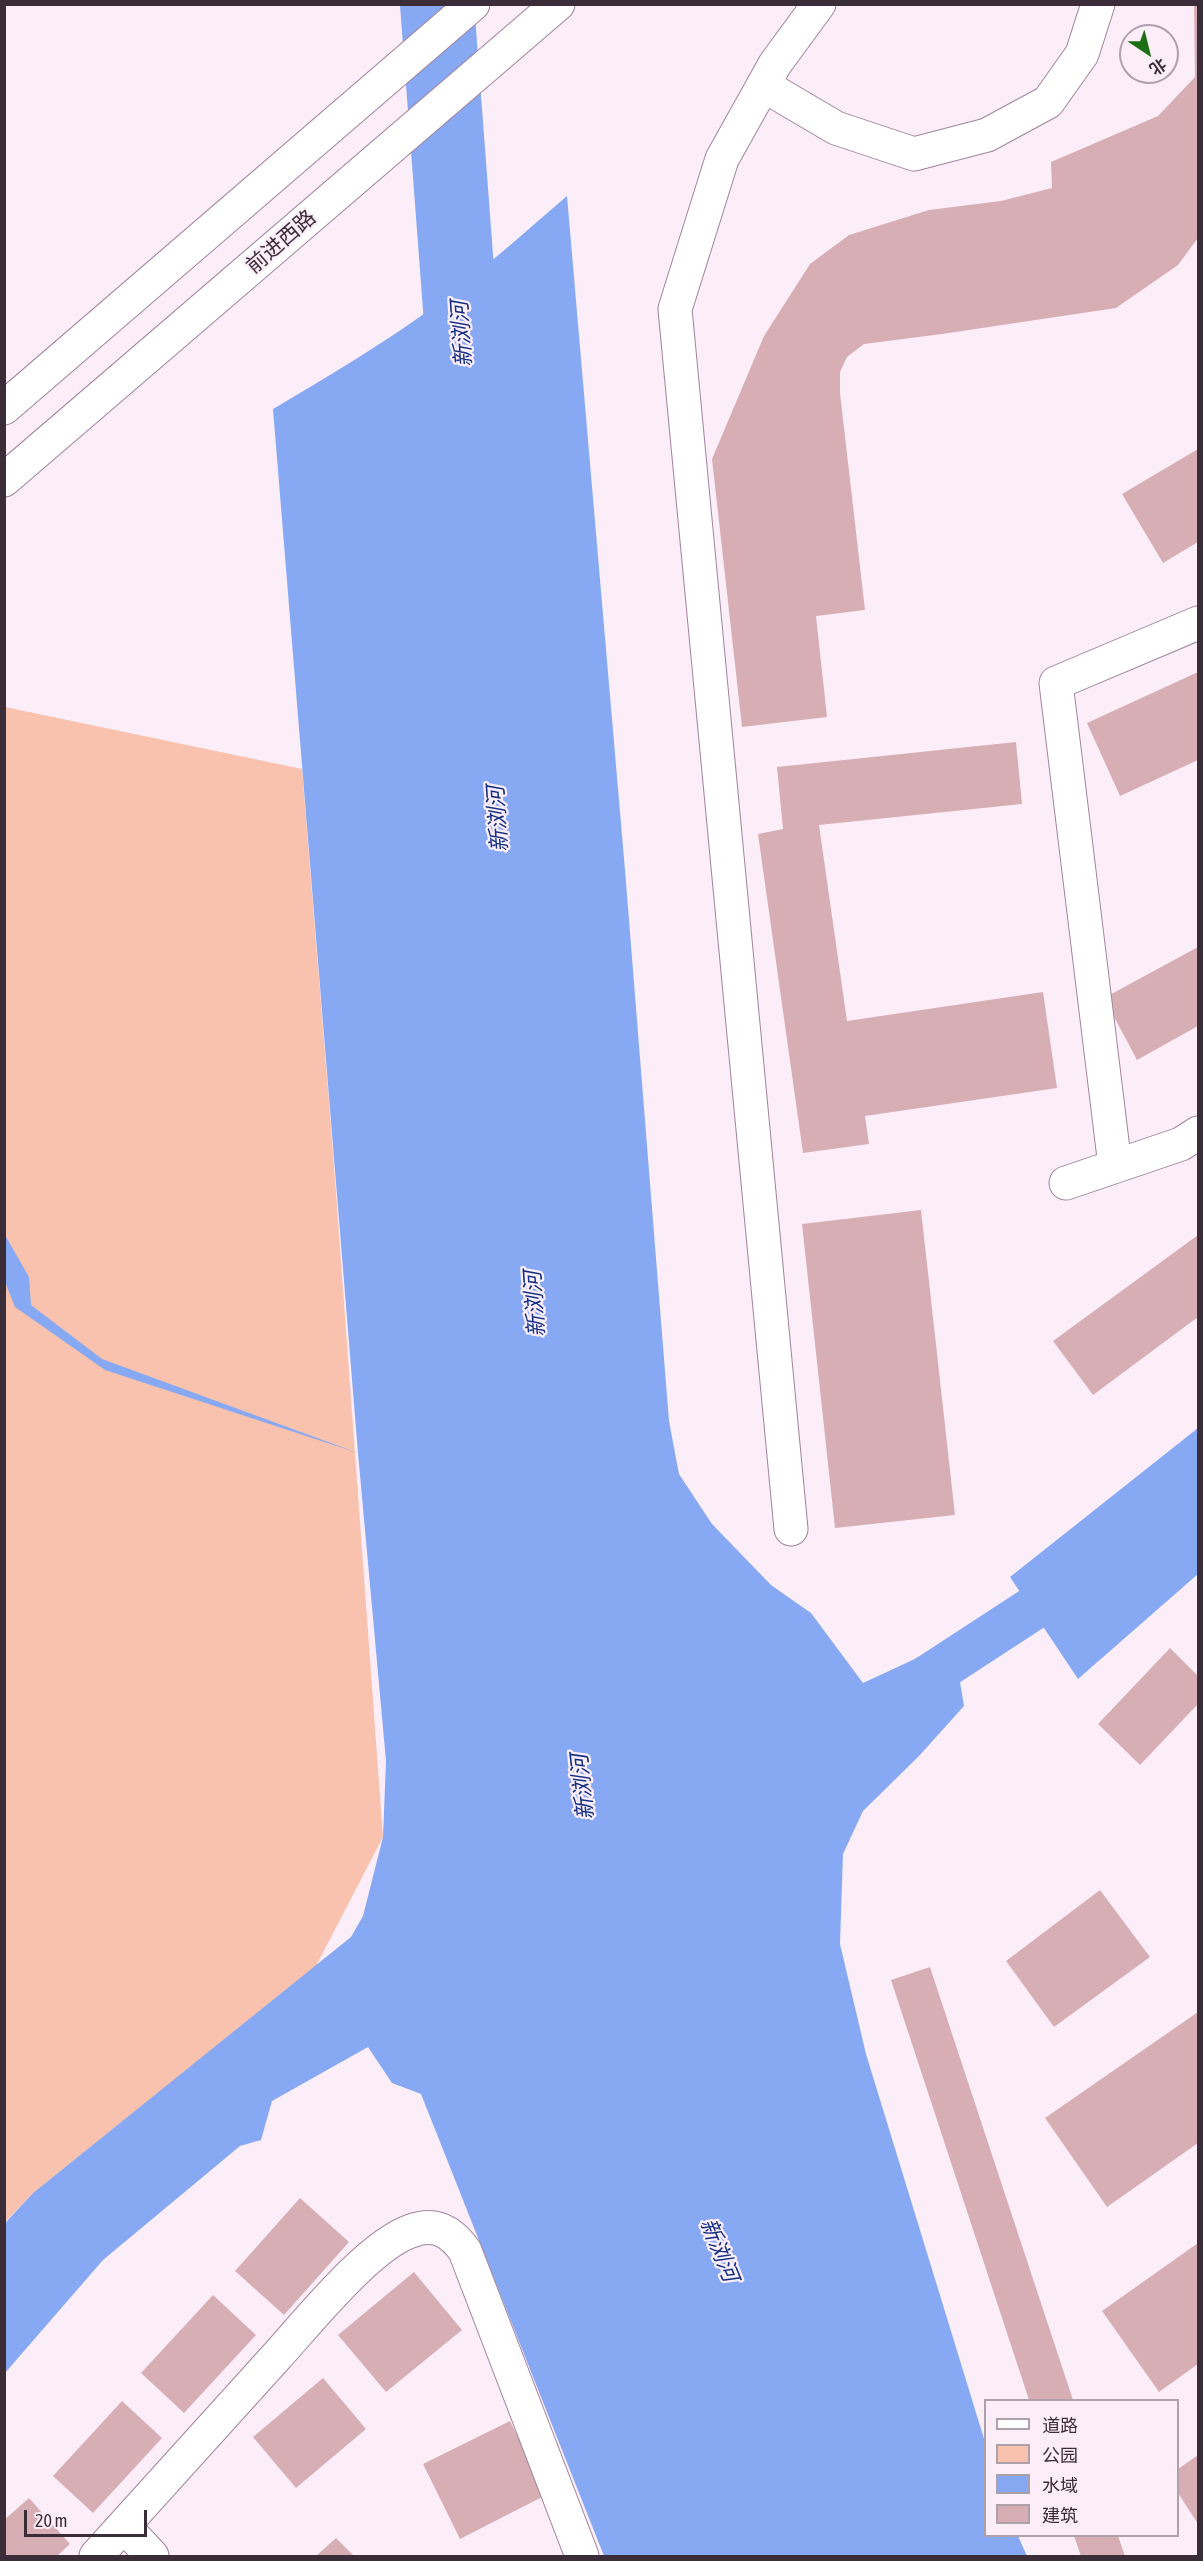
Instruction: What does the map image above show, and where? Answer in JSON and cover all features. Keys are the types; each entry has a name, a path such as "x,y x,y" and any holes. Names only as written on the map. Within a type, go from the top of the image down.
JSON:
{"street":[{"path":"4,408 473,4"},
{"name":"前进西路","path":"4,480 558,4"},
{"path":"791,1529 675,309 722,159 775,64 819,4"},
{"path":"763,85 836,128 914,154 987,135 1048,102 1082,54 1098,4"},
{"path":"1115,1166 1056,683 1198,623"},
{"path":"1066,1183 1181,1144 1198,1133"},
{"path":"96,2556 330,2298 379,2249 412,2230 433,2227 455,2236 465,2251 582,2556"},
{"path":"124,2526 152,2556"}],"green space":[{"path":"5,707 302,769 333,1152 383,1837 316,1966 33,2193 5,2222"}],"water":[{"path":"567,196 625,870 669,1421 679,1474 712,1524 771,1585 811,1613 863,1683 932,1651 960,1682 964,1706 919,1756 863,1811 843,1854 840,1944 866,2054 984,2439 984,2537 1018,2537 1027,2556 604,2556 421,2094 392,2083 368,2047 272,2101 261,2140 240,2146 103,2260 5,2373 5,2223 33,2193 351,1937 363,1916 383,1837 386,1761 358,1453 273,409 413,322 484,267"},
{"path":"5,1235 29,1277 31,1305 102,1359 358,1453 105,1370 15,1307 5,1282"},
{"path":"1198,1428 1198,1574 1078,1679 1010,1577"}],"building":[{"path":"1194,4 1198,4 1198,238 1178,265 1116,308 864,344 847,357 840,372 840,393 865,610 816,616 827,717 742,727 712,459 764,336 810,264 849,235 929,210 1001,201 1052,188 1051,162 1158,116 1195,77"},
{"path":"1198,449 1198,542 1163,563 1122,494"},
{"path":"1198,672 1198,760 1120,796 1087,723"},
{"path":"1016,742 1022,804 819,825 847,1021 1043,992 1057,1088 865,1116 869,1144 803,1153 758,834 783,829 777,767"},
{"path":"1198,947 1198,1026 1137,1060 1104,998"},
{"path":"921,1210 955,1515 835,1528 802,1224"},
{"path":"1198,1235 1198,1317 1093,1395 1053,1341"},
{"path":"1170,1648 1198,1676 1198,1704 1140,1765 1098,1724"},
{"path":"1100,1890 1150,1957 1054,2027 1006,1961"},
{"path":"930,1967 1073,2399 1029,2399 891,1980"},
{"path":"1198,2012 1198,2143 1107,2207 1045,2118"},
{"path":"300,2198 349,2242 284,2315 235,2271"},
{"path":"1198,2243 1198,2364 1159,2392 1102,2311"},
{"path":"414,2272 462,2330 386,2392 338,2335"},
{"path":"213,2295 256,2335 184,2413 141,2373"},
{"path":"323,2378 366,2429 296,2488 253,2437"},
{"path":"122,2401 162,2438 93,2513 53,2476"},
{"path":"510,2421 546,2495 460,2539 423,2464"},
{"path":"1198,2455 1198,2524 1179,2495 1179,2468"},
{"path":"29,2498 70,2544 57,2556 4,2556 4,2520"},
{"path":"1074,2537 1118,2537 1125,2556 1081,2556"},
{"path":"336,2538 354,2556 316,2556"}],"waterway":[{"name":"新浏河","path":"437,4 466,388"},
{"path":"894,1699 1081,1577"}]}
